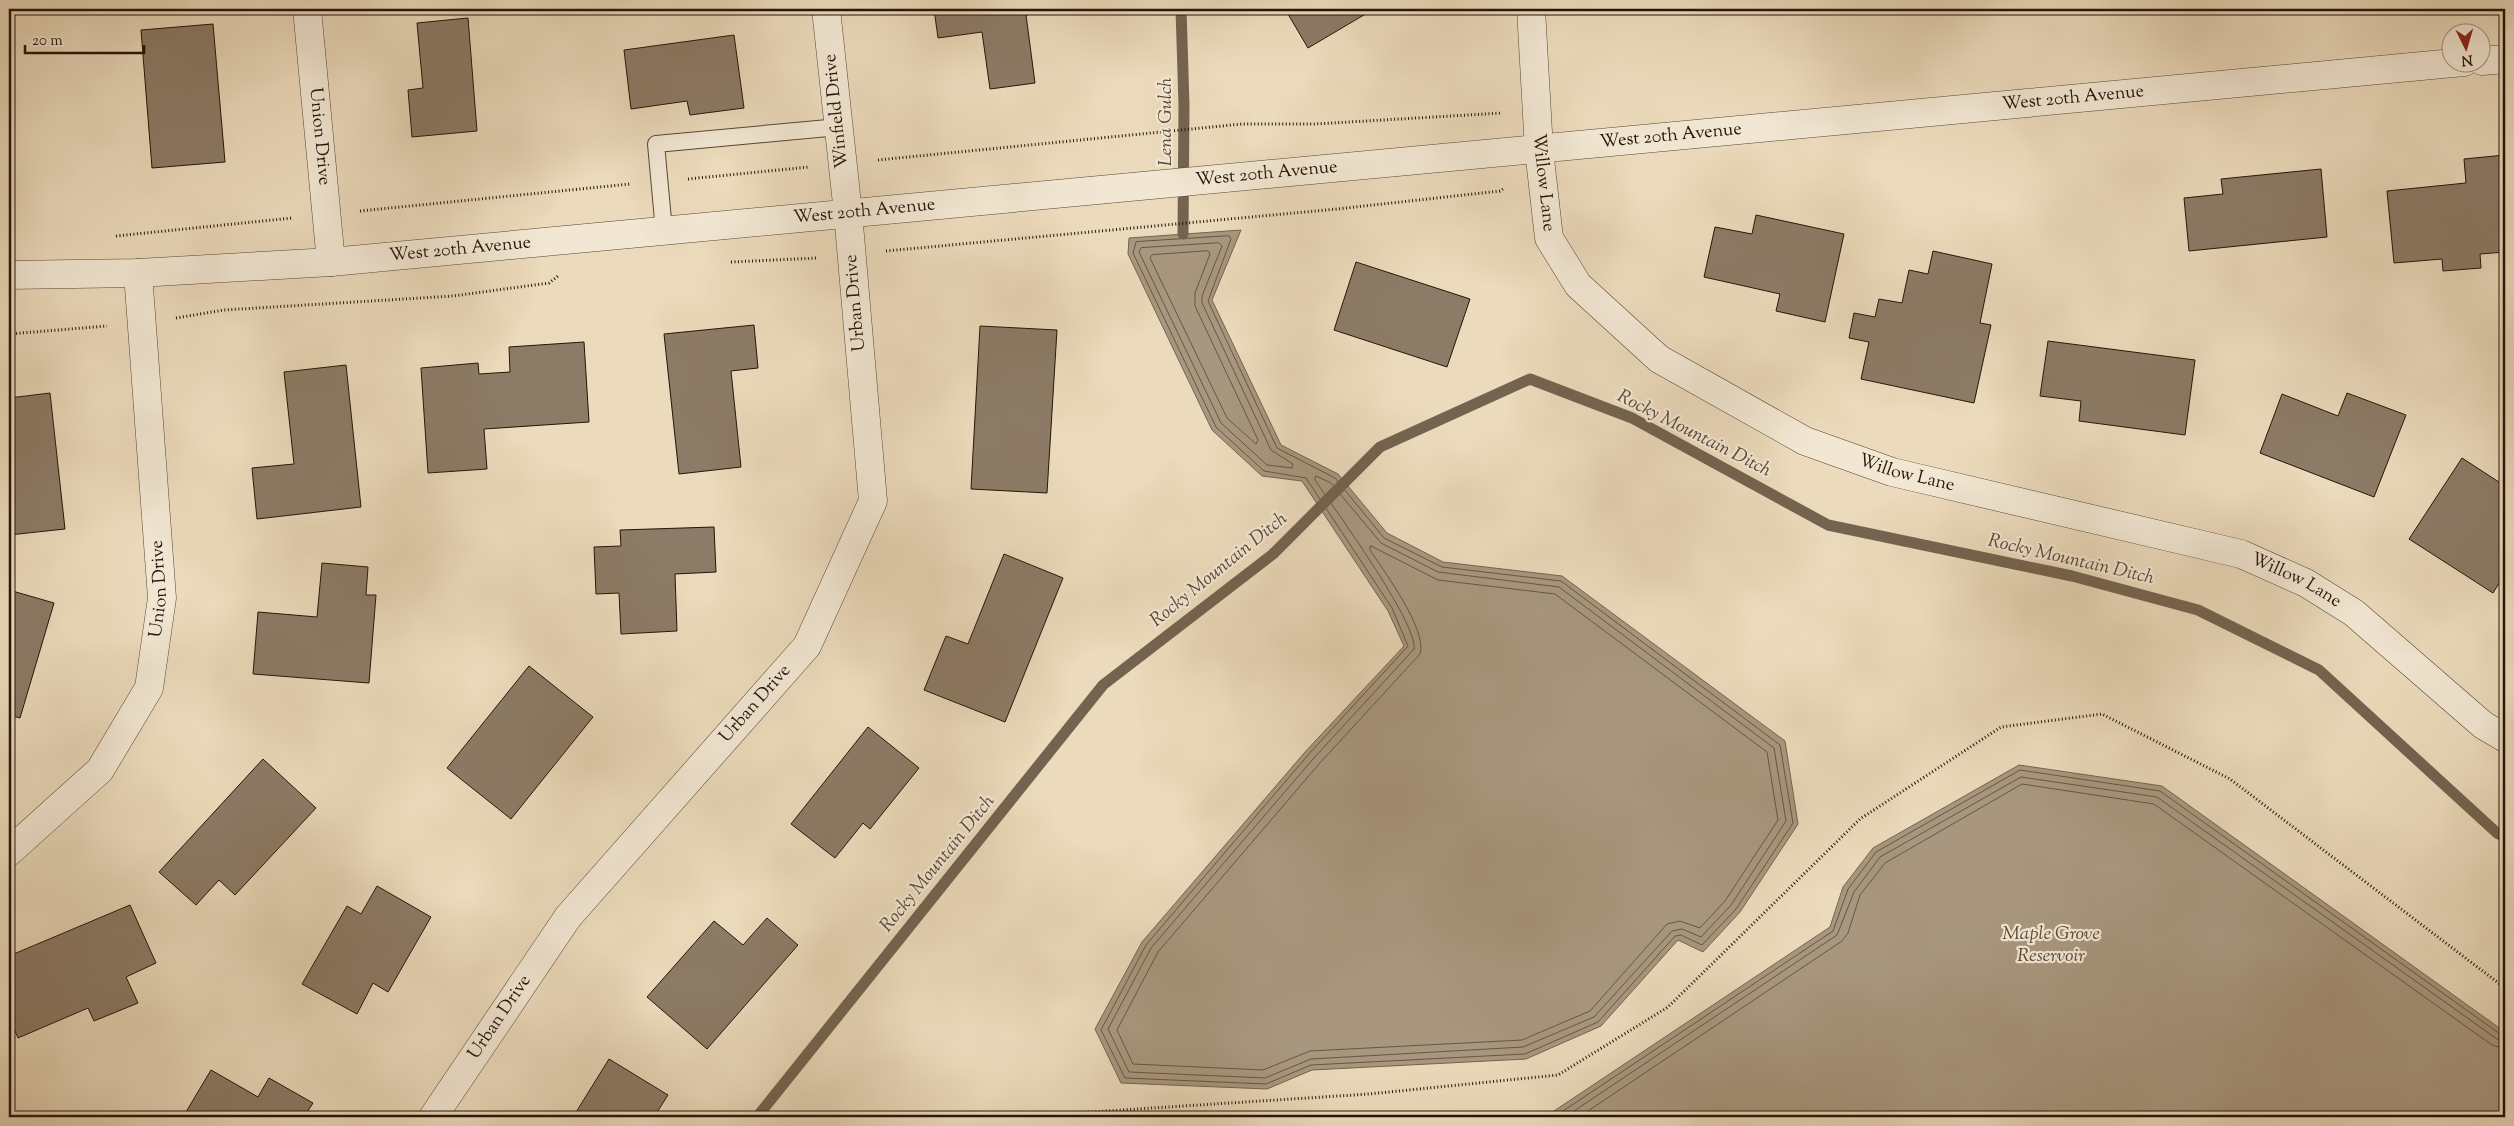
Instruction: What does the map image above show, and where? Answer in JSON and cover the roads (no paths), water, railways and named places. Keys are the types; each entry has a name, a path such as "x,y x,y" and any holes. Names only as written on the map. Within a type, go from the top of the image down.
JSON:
{"street":[{"name":"Union Drive","path":"307,9 331,262"},
{"name":"Winfield Drive","path":"826,9 848,213"},
{"name":"Willow Lane","path":"1531,9 1539,150 1549,238 1578,285 1659,359 1804,441 1892,472 2241,554 2306,583 2354,613 2483,725 2505,738"},
{"path":"2492,60 2505,58"},
{"name":"West 20th Avenue","path":"9,275 138,273 331,262 2442,64"},
{"name":"Urban Drive","path":"433,1117 568,918 807,646 874,501 848,213"},
{"name":"Union Drive","path":"9,852 100,770 149,688 162,598 138,273"}],"lane":[{"path":"664,231 656,144 839,127"}],"water":[{"path":"1241,230 1212,300 1281,445 1338,474 1387,533 1443,562 1562,576 1785,741 1798,824 1740,912 1703,952 1678,940 1601,1026 1526,1059 1312,1070 1267,1089 1121,1083 1095,1029 1142,942 1305,752 1404,646 1388,611 1302,481 1262,476 1212,430 1128,254 1129,238"},
{"name":"Maple Grove Reservoir","path":"2019,765 2162,786 2505,1032 2505,1117 1545,1117 1830,927 1843,887 1873,848"}],"waterway":[{"name":"Lena Gulch","path":"1181,9 1184,105 1183,234"},
{"name":"Rocky Mountain Ditch","path":"757,1117 1103,685 1273,554 1380,447 1530,379 1632,418 1828,525 2072,576 2198,610 2319,670 2497,833 2505,837"}]}
